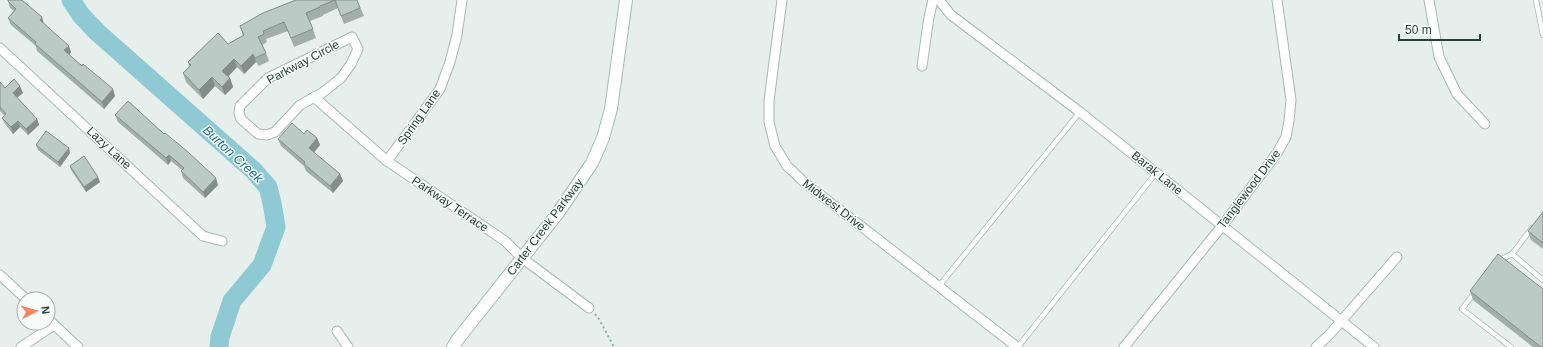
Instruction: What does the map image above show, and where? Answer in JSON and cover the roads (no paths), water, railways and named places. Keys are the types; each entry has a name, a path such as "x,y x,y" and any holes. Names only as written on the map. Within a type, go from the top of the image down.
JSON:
{"street":[{"name":"Spring Lane","path":"387,161 440,89 450,62 462,0"},
{"name":"Carter Creek Parkway","path":"453,347 558,214 592,163 603,138 611,109 626,0"},
{"name":"Midwest Drive","path":"782,0 769,101 769,122 775,146 787,166 804,182 1018,347"},
{"path":"922,66 933,0"},
{"name":"Barak Lane","path":"939,0 951,14 1080,112 1374,347"},
{"name":"Tanglewood Drive","path":"1124,347 1222,226 1277,153 1286,137 1291,100 1277,0"},
{"path":"1429,0 1439,57 1445,71 1457,94 1485,124"},
{"name":"Parkway Circle","path":"352,37 358,49 351,64 341,78 314,98 300,105 275,132 267,135 258,134 241,119 239,113 240,106 268,78 352,37"},
{"name":"Lazy Lane","path":"0,48 203,236 222,241"},
{"name":"Parkway Terrace","path":"314,98 387,161 505,241 522,258 588,308"},
{"path":"1316,347 1329,335 1397,257"},
{"path":"0,275 17,291"},
{"path":"56,327 78,347"},
{"path":"337,330 348,347"},
{"path":"21,347 40,331"}],"lane":[{"path":"1536,0 1543,35"},
{"path":"940,286 1080,112"},
{"path":"1018,347 1156,173"},
{"path":"1495,265 1500,259 1512,254 1534,226"},
{"path":"1512,254 1543,280"},
{"path":"1476,290 1462,309 1511,347"}],"waterway":[{"name":"Burton Creek","path":"71,0 81,15 97,32 254,171 268,187 276,227 262,265 232,301 220,337 219,347"}]}
